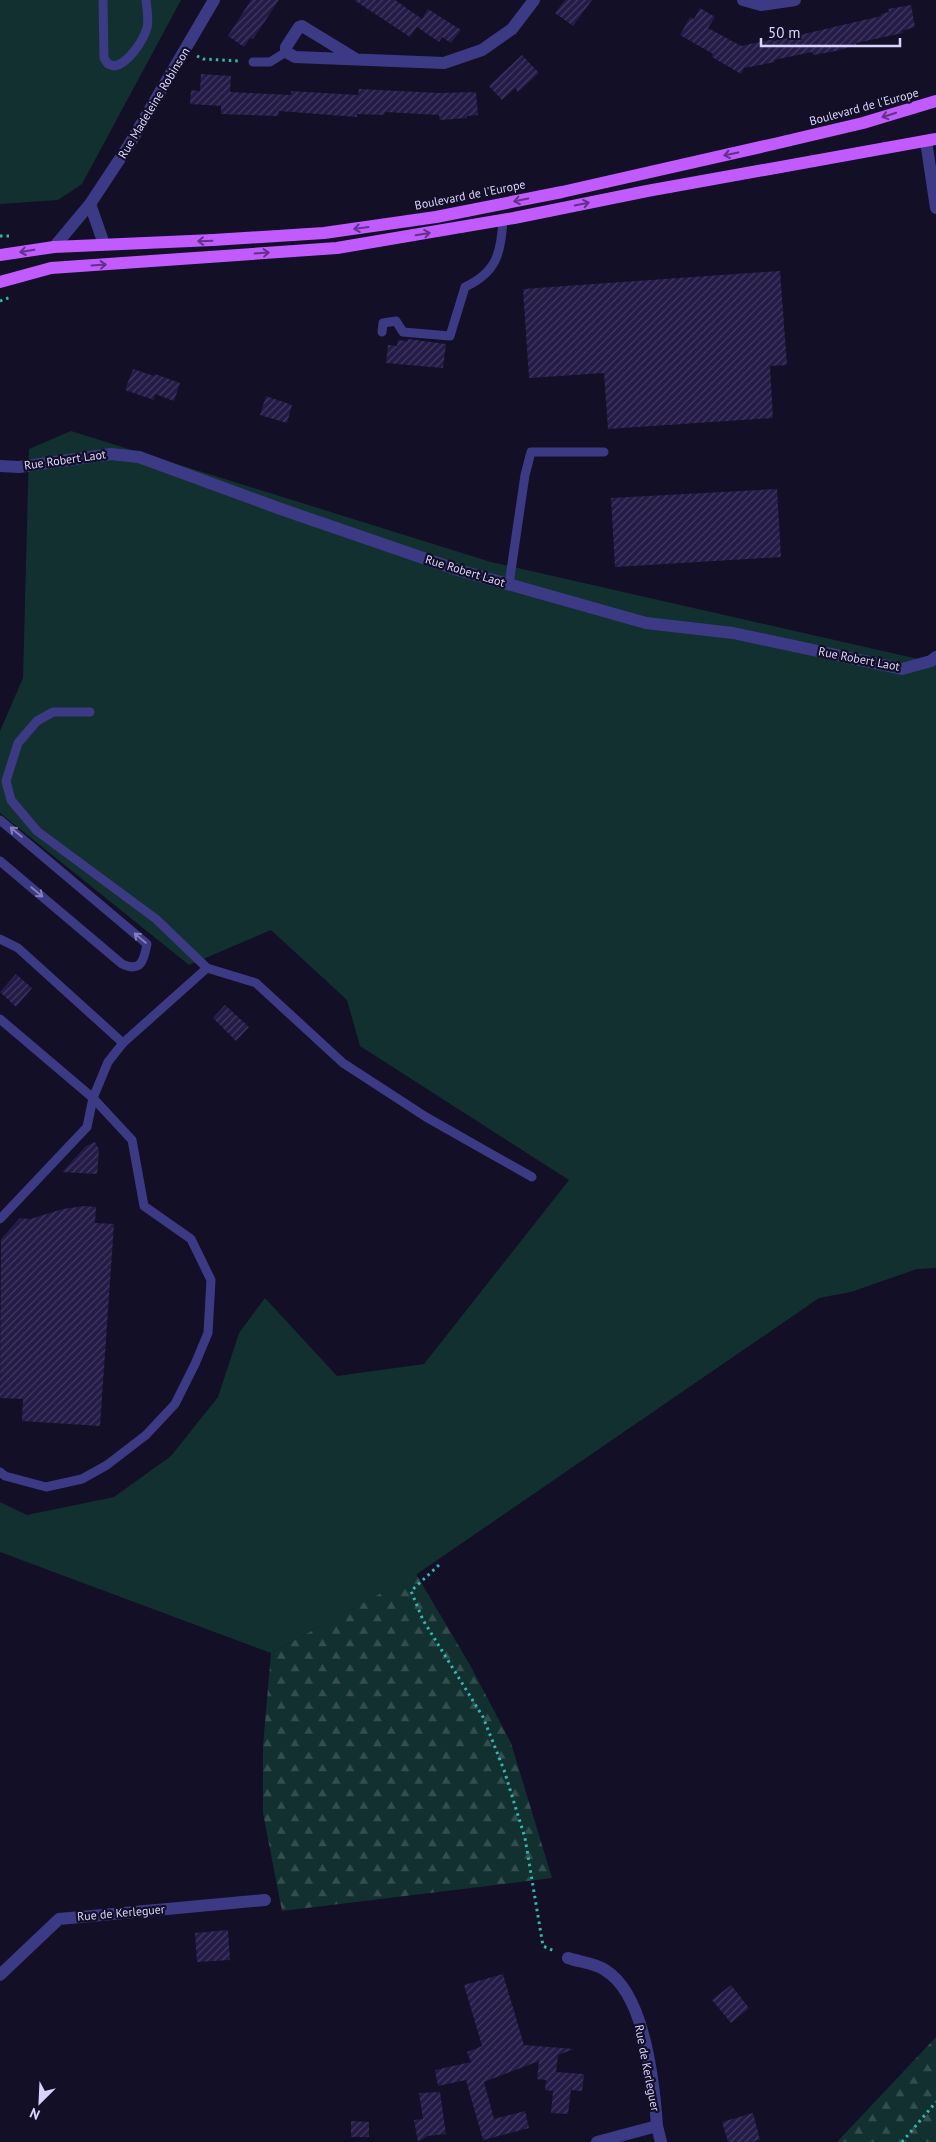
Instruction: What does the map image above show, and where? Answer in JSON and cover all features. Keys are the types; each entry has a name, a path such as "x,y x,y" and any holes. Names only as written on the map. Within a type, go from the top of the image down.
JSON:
{"main road":[{"name":"Boulevard de l'Europe","path":"0,255 54,247 324,233 436,217 562,192 774,144 863,123 936,101"},
{"path":"0,282 51,268 337,248 503,220 647,190 931,140"}],"street":[{"name":"Rue Madeleine Robinson","path":"54,247 90,204 129,145 214,0"},
{"path":"356,59 302,26 298,27 286,47 286,52 295,57 444,63 482,50 512,29 534,0"},
{"path":"743,0 761,5 795,0"},
{"path":"931,140 936,208"},
{"path":"90,204 104,244"},
{"name":"Rue Robert Laot","path":"0,466 19,467 111,454 139,457 458,570 646,622 733,632 902,670 931,661 936,657"},
{"name":"Rue de Kerleguer","path":"0,1975 59,1919 265,1900"},
{"name":"Rue de Kerleguer","path":"568,1958 605,1969 627,1992 643,2032 655,2097 656,2126 661,2142"},
{"name":"Rue de Kerleguer","path":"597,2142 656,2126"}],"lane":[{"path":"103,0 104,58 108,64 114,66 126,60 144,36 147,23 146,0"},
{"path":"253,62 270,62 286,52"},
{"path":"382,332 383,323 396,321 403,332 450,336 465,287 481,280 493,267 502,234 503,220"},
{"path":"509,584 525,475 531,452 604,452"},
{"path":"90,712 53,712 37,721 18,743 6,781 11,800 37,831 156,919 207,968 256,983 344,1063 426,1117 532,1177"},
{"path":"0,820 146,944 145,957 139,966 130,968 122,964 0,861"},
{"path":"0,939 18,948 123,1044"},
{"path":"0,1219 87,1127 93,1098 108,1062 123,1044 207,968"},
{"path":"0,1019 93,1098 132,1140 144,1206 191,1238 212,1280 208,1333 195,1364 176,1404 146,1435 107,1465 82,1479 46,1486 5,1476 0,1472"}],"path":[{"path":"186,50 202,59 253,62"},
{"path":"0,236 18,235"},
{"path":"439,1565 411,1591 423,1620 483,1717 504,1770 526,1838 543,1946 568,1958"},
{"path":"902,2142 936,2102"}],"green space":[{"path":"0,0 181,0 82,184 58,200 0,204"},
{"path":"71,431 491,562 936,663 936,1268 917,1269 851,1292 819,1298 417,1574 271,1653 0,1552 0,1502 27,1515 114,1497 171,1456 218,1397 239,1333 265,1298 337,1376 424,1364 569,1180 360,1046 347,1000 271,930 189,965 0,813 0,731 23,678 29,449"},
{"path":"416,1574 470,1665 511,1743 552,1878 282,1911 263,1813 263,1746 271,1653"},
{"path":"936,2037 936,2142 837,2142"}],"building":[{"path":"251,0 279,0 253,39 250,38 244,47 228,36"},
{"path":"354,0 395,0 422,19 428,9 461,30 451,43 442,37 439,42 417,27 410,37"},
{"path":"565,0 592,0 573,26 555,13"},
{"path":"911,5 915,27 902,31 903,33 856,43 856,45 836,51 813,55 812,52 774,60 775,62 744,68 741,74 712,57 713,54 680,35 690,17 694,19 700,8 715,17 708,28 741,46 774,39 774,41 881,16 881,14 889,12 888,9"},
{"path":"522,55 539,73 518,92 515,88 502,100 489,86"},
{"path":"201,74 231,76 230,92 291,95 291,91 358,95 359,89 439,93 476,92 478,115 467,116 467,118 440,120 439,115 385,112 384,115 357,114 357,117 279,111 278,116 221,114 221,106 190,104 191,90 200,91"},
{"path":"780,271 787,365 770,366 773,418 608,429 604,373 529,378 523,289"},
{"path":"408,339 446,344 443,368 386,363 388,345 397,346 398,340 408,341"},
{"path":"133,369 180,383 174,401 155,394 154,400 125,390"},
{"path":"266,396 292,405 287,423 260,415"},
{"path":"777,489 781,557 615,567 611,498"},
{"path":"16,974 32,988 16,1007 0,992"},
{"path":"225,1005 249,1027 236,1041 213,1018"},
{"path":"95,1142 99,1150 97,1174 62,1172 86,1146"},
{"path":"85,1206 96,1207 95,1223 114,1224 100,1426 22,1421 23,1399 0,1398 1,1239 20,1218 30,1219 63,1209"},
{"path":"228,1930 230,1960 197,1962 195,1933"},
{"path":"503,1974 524,2045 574,2049 558,2055 556,2072 584,2074 582,2091 571,2090 568,2114 551,2113 553,2091 545,2090 546,2080 537,2079 539,2061 484,2082 494,2119 525,2111 529,2128 483,2140 466,2080 438,2086 435,2070 471,2062 467,2052 482,2046 464,1985"},
{"path":"731,1985 749,2008 731,2023 712,2000"},
{"path":"440,2092 446,2134 427,2136 418,2142 414,2120 423,2119 419,2093"},
{"path":"753,2113 760,2140 728,2142 722,2122"},
{"path":"351,2121 369,2122 369,2137 351,2137"}]}
